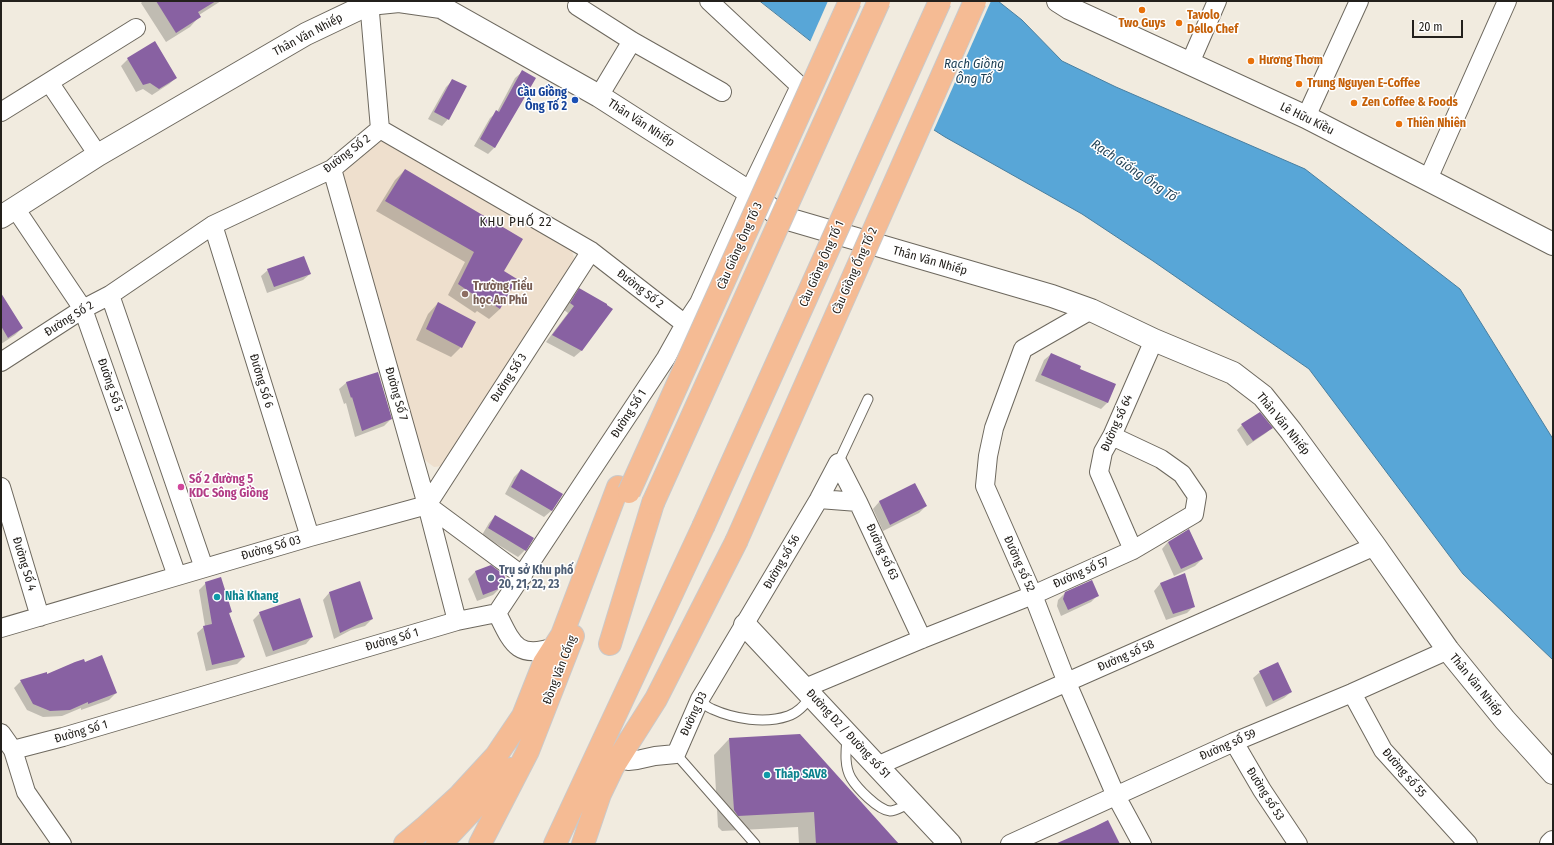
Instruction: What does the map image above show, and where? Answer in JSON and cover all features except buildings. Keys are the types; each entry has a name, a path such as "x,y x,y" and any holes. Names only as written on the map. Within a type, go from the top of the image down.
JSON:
{"main road":[{"name":"Cầu Giồng Ông Tố 3","path":"623,489 837,1"},
{"name":"Cầu Giồng Ông Tố 3","path":"623,489 850,1"},
{"path":"610,642 653,503 879,1"},
{"name":"Cầu Giồng Ông Tố 1","path":"555,844 703,526 940,1"},
{"name":"Cầu Giồng Ống Tố 2","path":"620,755 656,699 736,542 975,1"},
{"name":"Đồng Văn Cống","path":"405,844 460,795 496,756 524,716 549,655 562,635 623,489"},
{"name":"Đồng Văn Cống","path":"480,844 528,751 623,489"},
{"path":"437,844 449,835 528,751"},
{"path":"583,844 600,794 620,755"}],"street":[{"name":"Thân Văn Nhiếp","path":"8,213 98,155 306,34 369,2 398,1 441,7 599,96 749,192 781,217 1052,296 1091,310 1154,340 1233,374 1263,396 1291,431 1376,546 1448,650 1504,720 1553,773"},
{"name":"Đường Số 1","path":"13,750 78,733 457,621 497,613 523,576 666,358 685,324 699,303 749,192 800,86 709,1"},
{"path":"1190,63 1217,1"},
{"path":"1306,117 1359,1"},
{"path":"1428,179 1507,1"},
{"path":"369,2 380,129"},
{"name":"Lê Hữu Kiều","path":"1066,4 1306,117 1553,244"},
{"path":"577,6 632,41 722,92"},
{"path":"1,112 136,28"},
{"path":"599,96 632,41"},
{"path":"49,82 98,155"},
{"name":"Đường Số 2","path":"1,362 83,309 110,295 213,225 332,169 380,129 591,251 685,324"},
{"name":"Đường Số 7","path":"332,169 427,505 457,621"},
{"name":"Đường Số 5","path":"8,213 83,309 177,576"},
{"name":"Đường Số 6","path":"213,225 310,537"},
{"name":"Đường Số 3","path":"427,505 591,251"},
{"path":"110,295 204,568"},
{"name":"Đường số 52","path":"1091,310 1023,349 994,428 988,456 985,486 1033,595 1067,683 1116,796 1142,844"},
{"name":"Đường số 64","path":"1132,550 1099,472 1103,452 1112,436 1154,340"},
{"name":"Đường số 57","path":"808,692 922,639 1033,595 1132,550 1194,514 1197,496 1182,474 1161,460 1112,436"},
{"path":"838,463 858,502"},
{"name":"Đường số 56","path":"745,625 819,499 838,463"},
{"name":"Đường Số 4","path":"1,487 40,617"},
{"path":"819,499 858,502"},
{"name":"Đường số 63","path":"858,502 922,639"},
{"path":"427,505 523,576"},
{"name":"Đường Số 03","path":"1,628 310,537 427,505"},
{"name":"Đường số 58","path":"877,766 1376,546"},
{"path":"497,613 507,633 518,647 532,653 541,652 549,655"},
{"name":"Đường D2 / Đường số 51","path":"745,625 950,844"},
{"name":"Đường D3","path":"676,754 700,699 745,625"},
{"name":"Đường số 59","path":"1010,844 1234,742 1352,693 1448,650"},
{"name":"Đường số 55","path":"1352,693 1383,750 1468,844"},
{"path":"1,733 13,750 26,792 62,844"},
{"name":"Đường số 53","path":"1234,742 1262,790 1298,844"},
{"path":"620,755 628,761 676,754"}],"lane":[{"path":"838,463 868,398"},
{"path":"700,699 711,708 727,714 768,721 790,716 803,706 808,692"},
{"path":"847,734 846,754 849,773 866,795 878,807 891,811 912,803"},
{"path":"676,754 755,844"}],"shaded area":[{"name":"Trường Tiểu học An Phú","path":"377,141 389,142 569,246 574,258 572,265 443,466 434,467 426,461 420,452 343,178 344,169"}],"water":[{"path":"760,1 998,1 1022,20 1062,61 1116,87 1305,169 1460,289 1553,439 1553,660 1463,574 1309,369 1153,261 1082,214 945,137 879,95"}],"pier":[{"path":"828,1 991,1 933,132 878,96 810,42"}],"place":[{"name":"Two Guys","path":"1142,10"},
{"name":"Tavolo Dello Chef","path":"1179,23"},
{"name":"Hương Thơm","path":"1251,61"},
{"name":"Trung Nguyen E-Coffee","path":"1299,84"},
{"name":"Cầu Giồng Ông Tố 2","path":"575,100"},
{"name":"Zen Coffee & Foods","path":"1354,103"},
{"name":"Thiên Nhiên","path":"1399,124"},
{"name":"Trường Tiểu học An Phú","path":"465,294"},
{"name":"Số 2 đường 5 KDC Sông Giồng","path":"181,487"},
{"name":"Trụ sở Khu phố 20, 21, 22, 23","path":"491,578"},
{"name":"Nhà Khang","path":"217,597"},
{"name":"Tháp SAV8","path":"767,775"}],"district":[{"name":"KHU PHỐ 22","path":"516,222"}],"water label":[{"name":"Rạch Giồng Ông Tố","path":"974,72"},
{"name":"Rạch Giống Ống Tố","path":"1134,171"}]}
